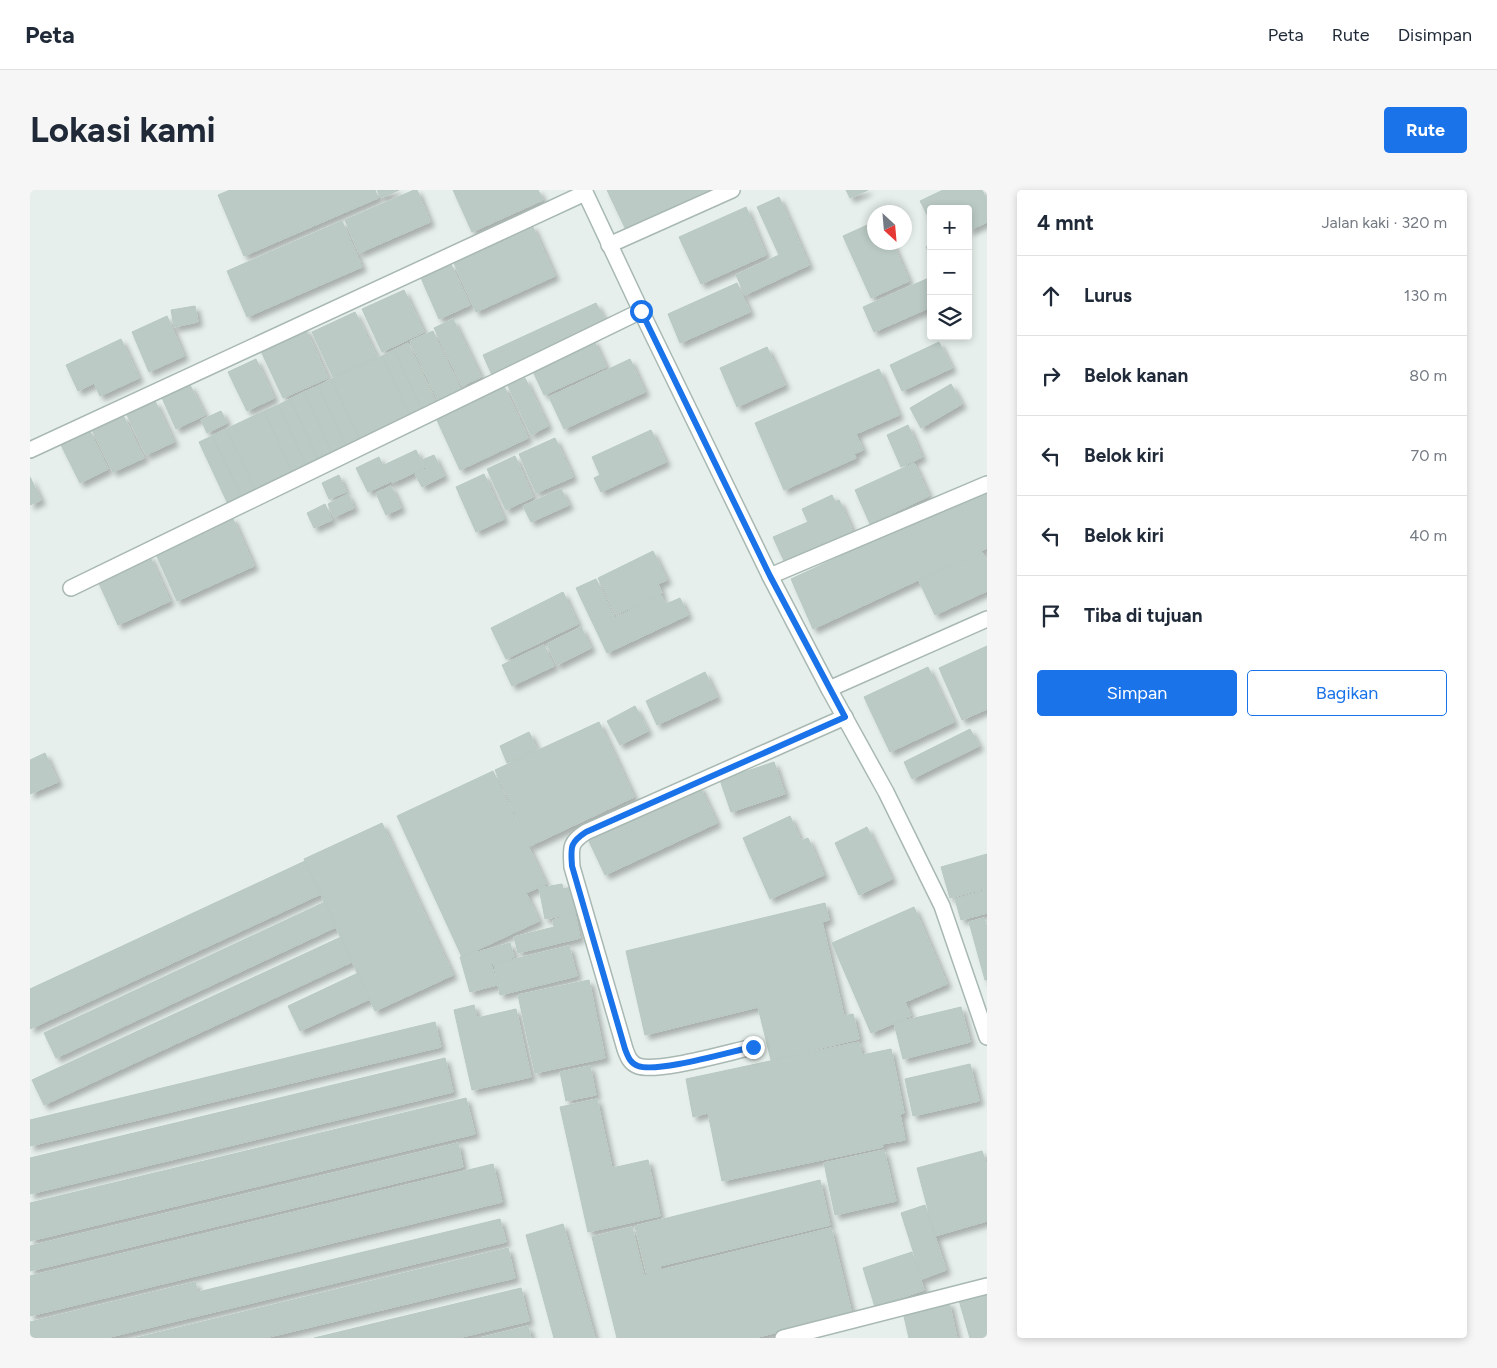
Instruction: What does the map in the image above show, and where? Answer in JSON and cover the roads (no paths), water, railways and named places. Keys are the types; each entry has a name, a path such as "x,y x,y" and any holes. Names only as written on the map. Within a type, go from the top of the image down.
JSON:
{"street":[{"path":"609,245 732,190"},
{"path":"30,450 584,192 770,576 886,792 942,906 987,1037"},
{"path":"72,588 641,311"},
{"path":"770,576 987,484"},
{"path":"829,689 987,619"},
{"path":"753,1047 661,1068 639,1067 630,1062 572,866 571,847 576,838 586,832 845,717"},
{"path":"783,1338 987,1286"}]}
